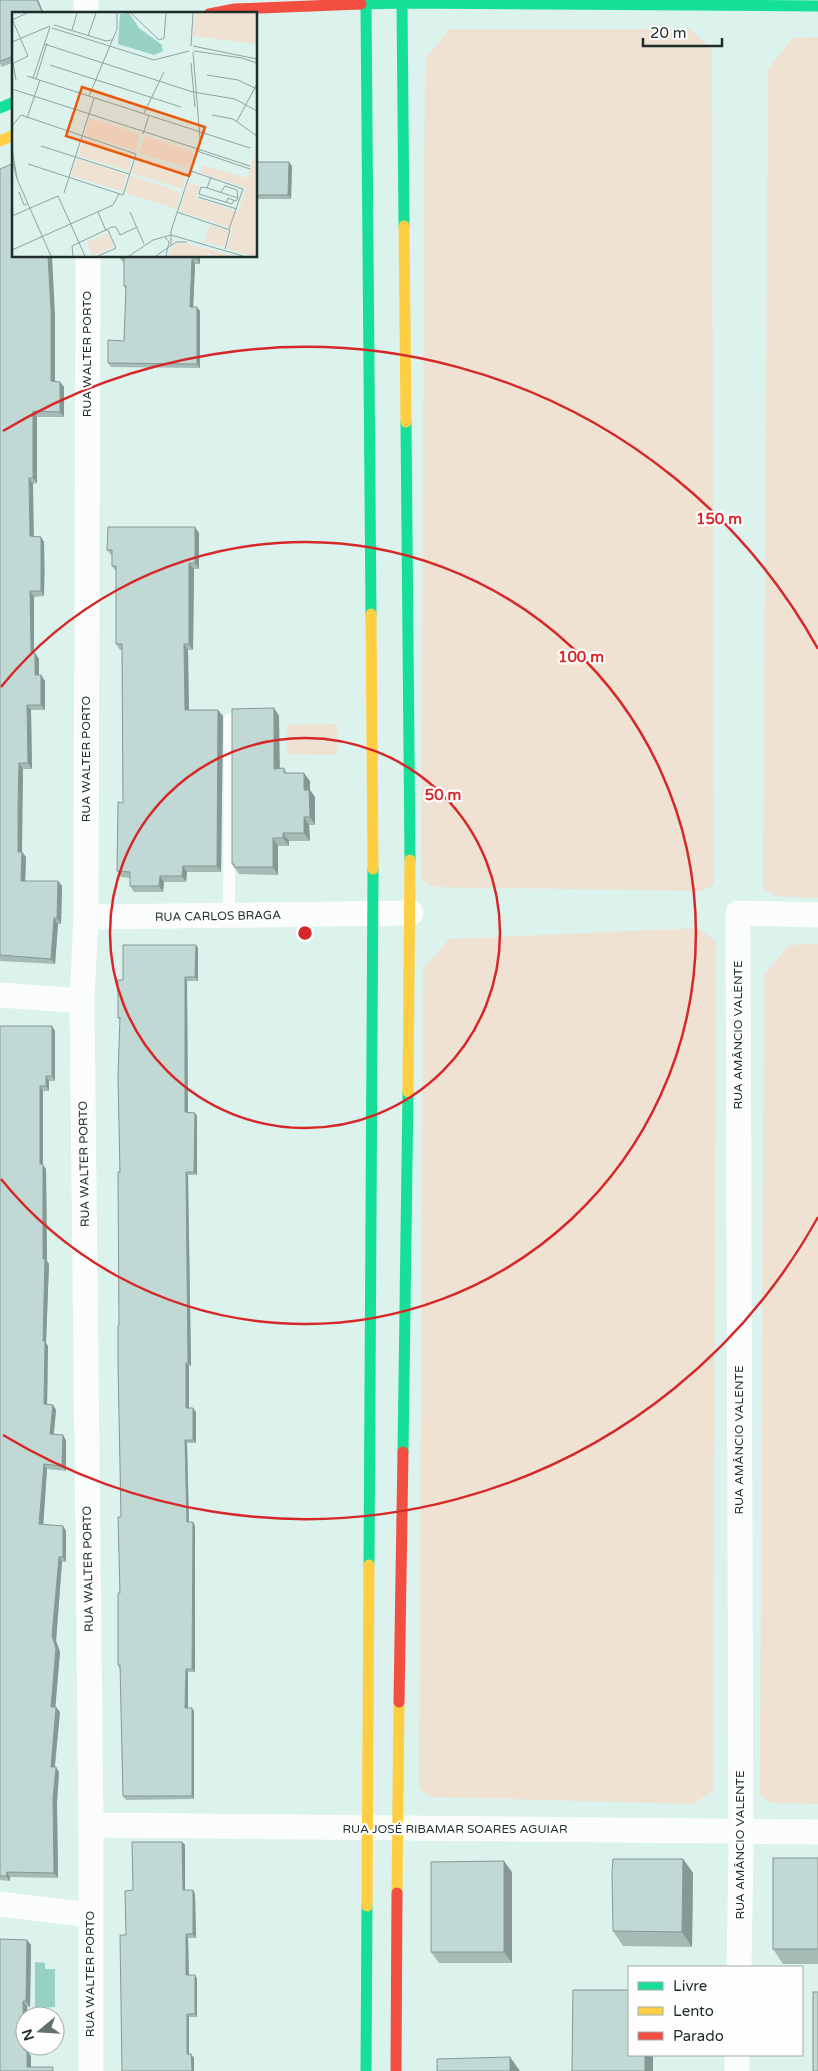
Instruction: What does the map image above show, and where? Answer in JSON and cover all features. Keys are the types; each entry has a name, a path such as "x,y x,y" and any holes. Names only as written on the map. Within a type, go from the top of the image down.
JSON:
{"main road":[{"path":"366,2 373,300 376,670 366,2071"},
{"path":"219,12 235,9 366,2 725,3 818,6"},
{"path":"396,2071 397,1829 411,913 404,669 400,302 402,2"},
{"path":"0,108 12,103"},
{"path":"0,141 12,136"}],"street":[{"name":"RUA WALTER PORTO","path":"88,258 86,917 82,1001 91,1825 91,2071"},
{"name":"RUA CARLOS BRAGA","path":"86,917 411,913"},
{"name":"RUA AMÂNCIO VALENTE","path":"739,1966 738,913 818,915"},
{"path":"0,995 82,1001"},
{"name":"RUA JOSÉ RIBAMAR SOARES AGUIAR","path":"91,1825 818,1832"},
{"path":"0,1904 90,1915"},
{"path":"737,2056 737,2071"}],"lane":[{"path":"229,916 230,719"}],"shaded area":[{"path":"450,29 690,29 712,49 714,884 703,891 433,887 421,879 425,59"},
{"path":"818,37 818,898 775,896 763,889 768,69 793,38"},
{"path":"337,724 337,755 287,754 287,725"},
{"path":"697,928 716,941 713,1791 693,1804 431,1797 419,1789 423,969 449,939"},
{"path":"818,944 818,1804 772,1803 760,1795 764,975 789,945"},
{"path":"35,1962 45,1963 45,1969 55,1969 55,2006 35,2006"}],"building":[{"path":"0,0 37,0 42,12 12,12 12,57 0,61"},
{"path":"258,162 289,162 288,195 258,195"},
{"path":"12,164 12,258 48,258 51,310 51,381 60,382 60,412 33,411 33,478 29,478 30,536 41,537 41,591 30,591 31,653 35,653 35,675 41,675 41,705 27,705 28,763 19,763 18,804 18,852 22,852 21,881 58,881 57,918 54,918 51,959 0,955 0,169"},
{"path":"124,258 197,258 192,259 190,307 197,307 197,364 108,363 108,340 124,341 126,286 124,286"},
{"path":"108,527 195,527 195,563 189,563 189,644 184,644 185,710 218,710 217,866 183,866 182,876 160,876 159,886 130,886 130,872 117,871 118,802 123,803 122,644 116,644 116,566 112,566 112,550 107,550"},
{"path":"274,708 274,769 284,768 284,773 304,773 304,790 309,790 310,817 304,817 304,833 283,833 283,838 273,838 273,867 234,867 234,864 232,864 232,709"},
{"path":"123,945 196,945 195,977 185,977 185,1112 195,1113 194,1172 186,1172 188,1363 186,1363 186,1408 193,1408 193,1440 185,1440 187,1522 193,1522 192,1669 186,1669 185,1708 192,1708 192,1796 123,1796 120,1665 118,1665 118,1593 120,1593 118,1517 121,1517 118,1363 118,1172 120,1172 118,1077 120,1017 118,1018 118,980 123,980"},
{"path":"0,1026 52,1026 52,1076 46,1076 46,1086 40,1086 40,1164 43,1164 43,1259 45,1259 44,1404 53,1405 50,1434 63,1435 62,1466 44,1464 39,1524 63,1526 63,1557 59,1557 52,1636 56,1648 51,1707 56,1707 51,1767 56,1767 53,1798 54,1873 7,1872 6,1876 0,1876"},
{"path":"132,1842 182,1842 183,1890 193,1890 193,1934 186,1934 186,1975 195,1975 195,2014 187,2014 187,2054 191,2054 192,2071 122,2071 120,1935 126,1935 125,1891 133,1890"},
{"path":"773,1858 818,1858 818,1949 773,1949"},
{"path":"613,1859 683,1859 682,1932 613,1931"},
{"path":"504,1861 504,1952 431,1952 431,1862"},
{"path":"0,1939 27,1940 26,2001 23,2001 23,2006 15,2006 15,2056 27,2056 27,2067 53,2067 53,2071 0,2071"},
{"path":"573,1990 628,1990 628,2056 645,2056 645,2071 572,2071"},
{"path":"813,1992 818,1992 818,2071 813,2071"},
{"path":"510,2057 510,2071 437,2071 437,2059"}],"traffic: fast":[{"path":"402,3 404,226"},
{"path":"361,4 818,6"},
{"path":"366,4 371,614"},
{"path":"0,108 12,103"},
{"path":"406,422 410,860"},
{"path":"369,1565 373,869"},
{"path":"403,1452 408,1092"},
{"path":"366,2071 367,1906"}],"traffic: slow":[{"path":"0,141 12,136"},
{"path":"404,226 406,422"},
{"path":"371,614 373,869"},
{"path":"408,1092 410,860"},
{"path":"367,1906 369,1565"},
{"path":"397,1893 399,1702"}],"traffic: jam":[{"path":"219,12 235,9 361,4"},
{"path":"399,1702 403,1452"},
{"path":"396,2071 397,1893"}]}
